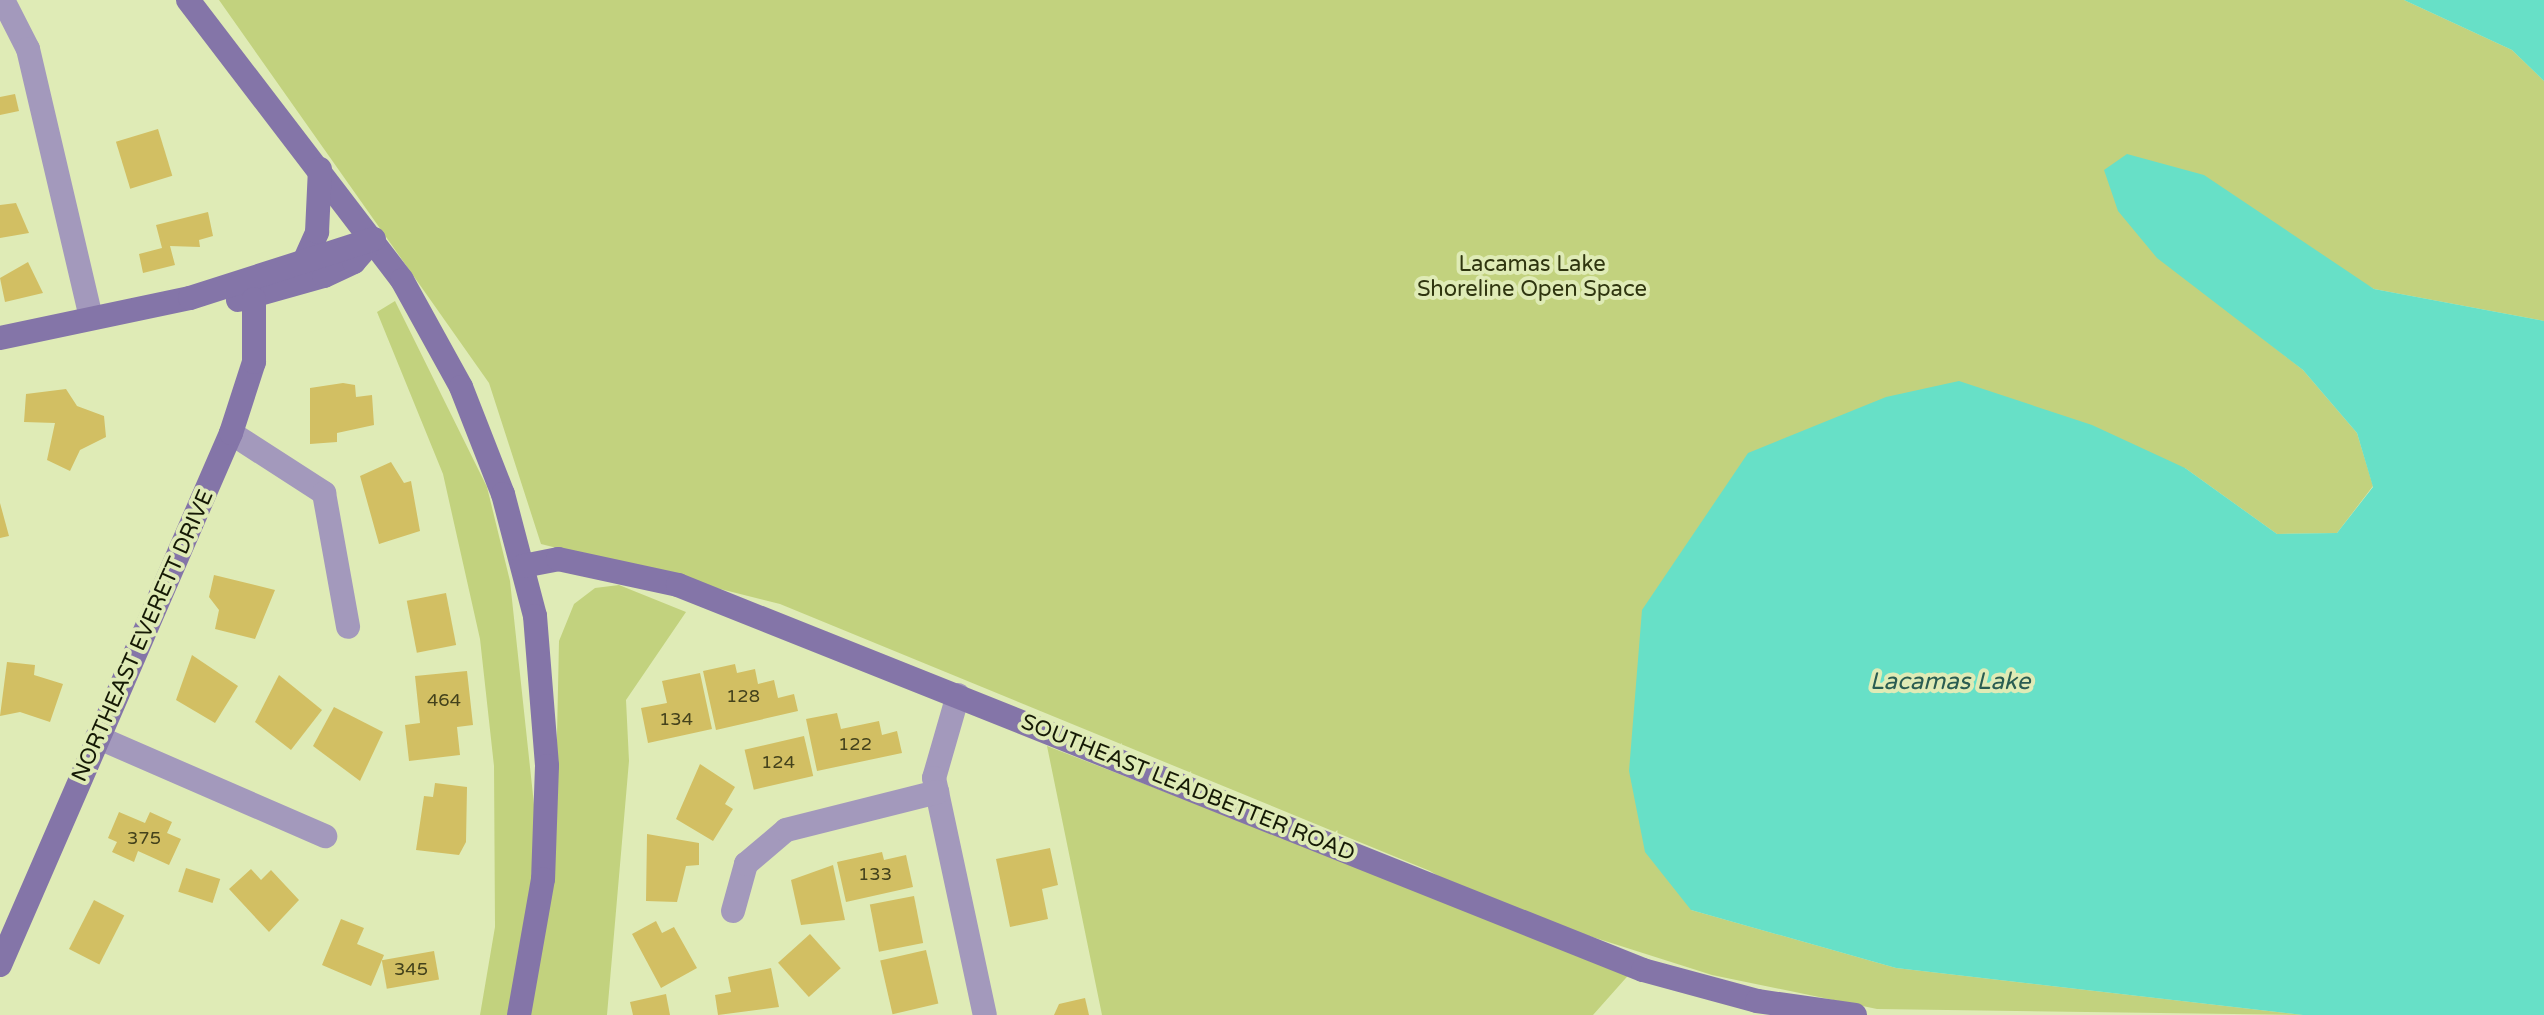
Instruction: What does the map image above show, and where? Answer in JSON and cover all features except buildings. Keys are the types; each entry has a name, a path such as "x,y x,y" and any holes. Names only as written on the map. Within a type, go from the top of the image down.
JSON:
{"street":[{"path":"3,0 28,49 91,317"},
{"path":"188,0 374,239 461,387 523,566 539,665 547,823 519,1015"},
{"path":"303,264 317,232 320,169"},
{"path":"190,298 254,299 354,262 374,239"},
{"path":"0,338 190,298 374,239"},
{"name":"NORTHEAST EVERETT DRIVE","path":"0,965 231,433 254,362 254,299"},
{"path":"231,433 324,493 348,627"},
{"name":"SOUTHEAST LEADBETTER ROAD","path":"523,566 558,559 653,577 958,695 1570,943 1754,1008 1855,1015"},
{"path":"958,695 937,755 937,792 985,1015"},
{"path":"97,737 325,836"},
{"path":"733,911 746,864 786,830 937,792"}],"green space":[{"name":"Lacamas Lake Shoreline Open Space","path":"219,0 2404,0 2512,50 2544,81 2544,321 2374,289 2320,259 2232,314 2303,370 2357,433 2373,486 2337,533 2277,534 2185,468 1691,910 1896,968 2303,1015 1877,1009 1712,975 1479,901 1430,871 780,604 541,544 489,383"},
{"path":"395,301 487,487 510,581 536,823 527,928 507,1015 480,1015 495,927 494,766 480,639 443,474 377,312"},
{"path":"619,585 686,612 626,700 629,761 607,1015 528,1015 555,830 559,641 574,604 595,588"},
{"path":"1047,746 1633,970 1593,1015 1102,1015"}],"water":[{"path":"2404,0 2544,0 2544,81 2512,50"},
{"name":"Lacamas Lake","path":"2127,154 2204,175 2374,289 2544,321 2544,1015 2303,1015 1896,968 1691,910 1645,852 1629,771 1642,610 1748,453 1886,397 1959,381 2092,425 2185,468 2277,534 2337,533 2373,487 2357,433 2303,370 2157,258 2118,211 2104,170"}]}
